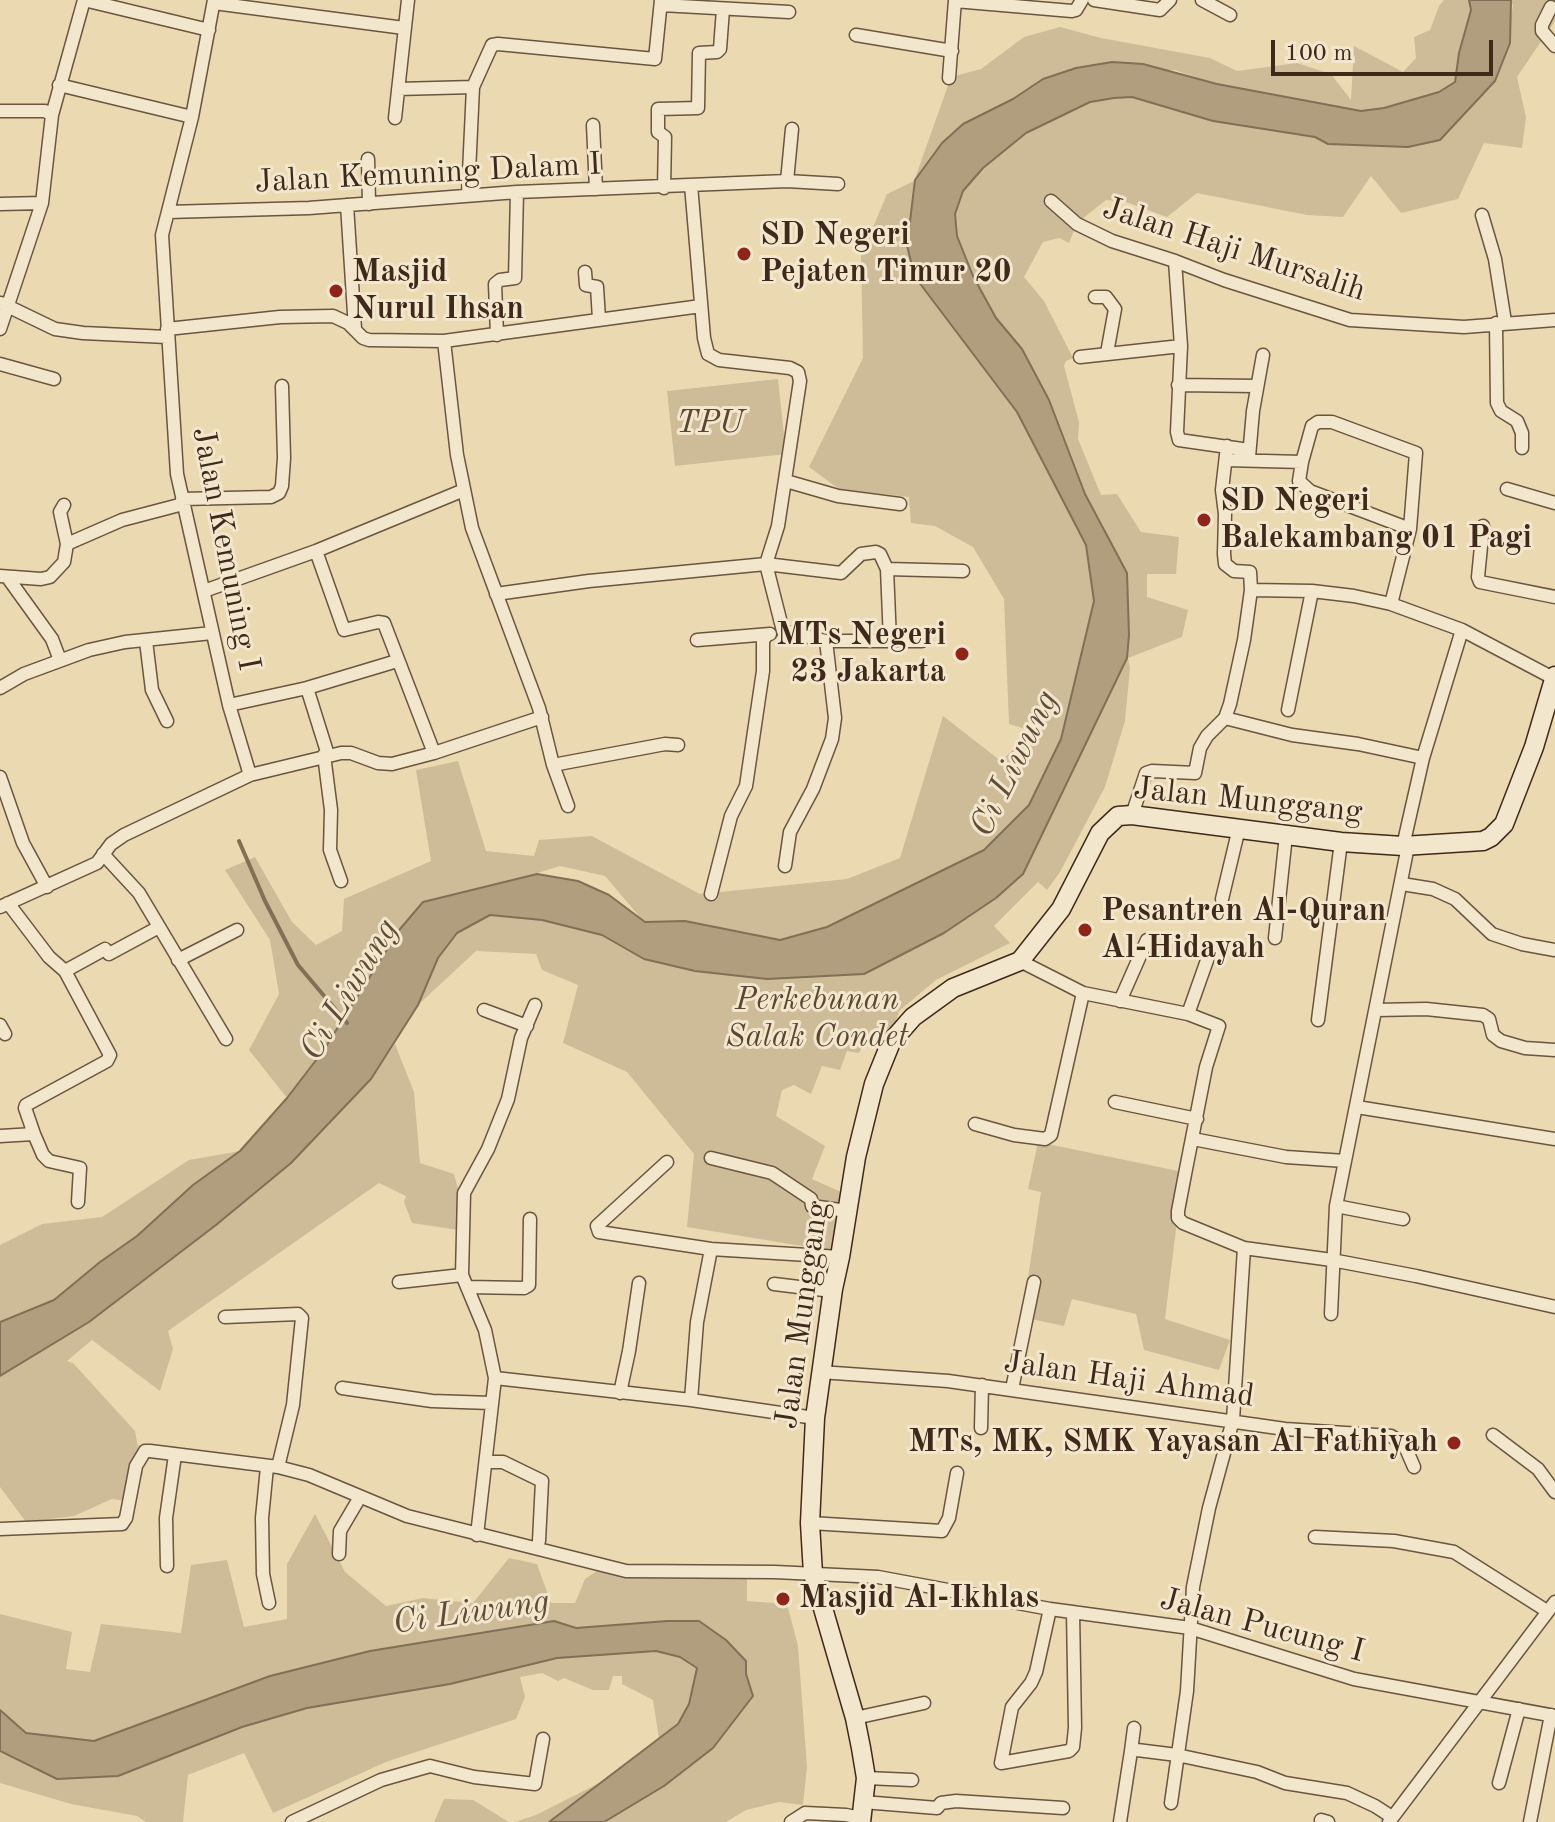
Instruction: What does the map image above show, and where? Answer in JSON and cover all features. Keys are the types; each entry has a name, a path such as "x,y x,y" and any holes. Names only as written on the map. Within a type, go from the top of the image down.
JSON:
{"street":[{"path":"0,329 3,303 28,252 42,203 52,115 84,0 209,30"},
{"path":"395,118 408,0"},
{"path":"949,78 955,0 1072,11 1082,0"},
{"path":"1094,0 1160,10 1170,0"},
{"path":"1202,0 1230,15"},
{"path":"214,1 404,28"},
{"name":"Jalan Kemuning I","path":"214,1 192,117 162,235 173,438 183,502 229,705 250,775"},
{"path":"468,194 473,87 494,44 655,59 661,2 789,12"},
{"path":"1551,7 1542,31 1555,46"},
{"path":"664,188 665,137 658,132 658,109 698,108 699,53 720,49 723,9"},
{"path":"856,35 952,53"},
{"path":"59,85 192,117"},
{"path":"398,89 473,87"},
{"path":"0,111 45,111 52,115"},
{"path":"593,125 596,189"},
{"path":"787,181 792,129"},
{"path":"368,159 369,204"},
{"name":"Jalan Kemuning Dalam I","path":"168,212 369,204 468,194 787,181 838,184"},
{"path":"691,185 704,338 711,357 790,368 798,372 800,381 778,526 766,564 783,631"},
{"path":"497,335 495,284 515,278 517,192"},
{"name":"Jalan Haji Mursalih","path":"1051,201 1089,231 1224,280 1350,320 1449,327 1555,320"},
{"path":"0,204 42,203"},
{"path":"347,205 355,329"},
{"path":"1482,215 1495,259 1500,323 1497,403 1501,411 1517,421 1522,433 1522,448"},
{"path":"1175,261 1181,346 1179,440 1227,446 1249,455 1302,462"},
{"path":"585,272 586,285 597,287 599,319"},
{"path":"1095,297 1106,297 1115,309 1107,353"},
{"path":"3,303 55,329 83,333 167,333 313,316 341,318 369,340 444,341 701,306"},
{"path":"444,341 472,528 542,717 553,765 568,806"},
{"path":"1080,357 1181,346"},
{"path":"1249,455 1263,355"},
{"path":"0,364 54,379"},
{"path":"1178,385 1257,386"},
{"path":"67,544 122,520 183,502 271,497 279,493 284,458 282,386"},
{"path":"1391,604 1410,529 1416,453 1332,422 1318,422 1312,426 1299,481 1303,487 1410,529"},
{"path":"1132,815 1146,773 1195,773 1200,748 1225,718 1238,671 1251,590 1250,572 1234,571 1225,564 1222,490 1227,446"},
{"path":"1226,460 1249,455"},
{"path":"786,481 838,496 900,504"},
{"path":"1507,489 1555,503"},
{"path":"204,591 316,551 464,490"},
{"path":"4,577 30,580 50,577 64,562 67,544 60,512 64,505"},
{"path":"1483,526 1480,582 1555,597"},
{"path":"316,551 344,630 384,623 434,753"},
{"path":"496,594 589,581 766,564 834,574 849,568 861,554 876,552 887,569 890,641"},
{"path":"887,569 963,571"},
{"path":"4,577 52,639 60,660"},
{"path":"1251,590 1312,591 1391,604 1462,630 1555,678"},
{"path":"1288,710 1312,591"},
{"path":"1331,1314 1336,1206 1402,884 1423,758 1462,630"},
{"path":"697,640 783,631 826,641 922,641"},
{"path":"0,688 24,674 60,660 113,645 212,633"},
{"path":"711,894 731,816 746,786 763,671 763,640 767,635"},
{"path":"146,641 152,690 167,721"},
{"path":"785,866 790,832 813,789 832,739 835,718 826,641"},
{"path":"229,705 307,688 397,661"},
{"name":"Jalan Munggang","path":"862,1814 866,1778 855,1718 813,1574 810,1523 815,1418 832,1291 856,1157 874,1084 891,1042 913,1017 953,988 1020,961 1061,909 1100,833 1113,819 1132,815 1341,842 1406,846 1483,841 1504,824 1534,747 1555,678"},
{"path":"307,688 326,755 331,810 330,850 341,881"},
{"path":"78,1202 80,1168 49,1161 43,1155 25,1108 110,1057 110,1053 65,971 4,905 97,863 111,844 124,835 250,775 326,755 351,753 378,763 392,764 542,717"},
{"path":"1225,718 1292,735 1358,744 1423,758"},
{"path":"553,765 665,744 678,745"},
{"path":"0,777 23,843 47,887"},
{"path":"1222,899 1239,828"},
{"path":"1275,938 1286,835"},
{"path":"1318,1020 1341,842"},
{"path":"103,854 139,893 226,1039"},
{"path":"1402,884 1433,889 1455,899 1492,934 1555,950"},
{"path":"65,971 105,949 109,954 159,927"},
{"path":"178,960 237,930"},
{"path":"1120,1001 1147,940"},
{"path":"1188,1014 1211,949"},
{"path":"1020,961 1083,993 1188,1014 1219,1026 1206,1067 1178,1218 1187,1225 1244,1248 1332,1260 1555,1307"},
{"path":"975,1124 1014,1135 1045,1139 1051,1135 1083,993"},
{"path":"477,1535 495,1378 488,1342 462,1275 464,1193 488,1149 508,1099 520,1043 535,1005"},
{"path":"1376,1010 1426,1009 1483,1015 1489,1019 1493,1035 1501,1041 1525,1048 1555,1050"},
{"path":"484,1010 527,1026"},
{"path":"1115,1102 1197,1119"},
{"path":"1357,1107 1555,1139"},
{"path":"0,1136 34,1134"},
{"path":"1193,1139 1286,1157 1345,1161"},
{"path":"711,1158 772,1173 811,1199 812,1206 847,1211"},
{"path":"667,1162 597,1226 597,1230 711,1249 840,1257"},
{"path":"1336,1206 1403,1219"},
{"path":"467,1287 524,1288 529,1285 530,1219"},
{"path":"1171,1803 1187,1691 1198,1557 1233,1420 1244,1248"},
{"path":"691,1400 697,1322 711,1249"},
{"path":"399,1282 462,1275"},
{"path":"1012,1389 1034,1282"},
{"path":"620,1393 632,1339 639,1283"},
{"path":"774,1284 832,1291"},
{"path":"225,1317 298,1314 302,1318 293,1405 272,1467 262,1518 263,1574 269,1603"},
{"name":"Jalan Haji Ahmad","path":"820,1372 982,1385 1285,1429 1391,1436 1404,1444 1414,1467"},
{"path":"495,1378 691,1400 815,1418"},
{"path":"981,1428 982,1385"},
{"path":"342,1388 432,1401 491,1403"},
{"path":"1493,1435 1538,1469 1555,1492"},
{"name":"Jalan Pucung I","path":"0,1529 122,1524 126,1518 135,1470 145,1451 272,1467 309,1475 407,1516 626,1571 878,1577 1050,1609 1190,1628 1329,1672 1553,1715"},
{"path":"167,1566 166,1518 175,1455"},
{"path":"486,1462 503,1462 542,1481 539,1541"},
{"path":"810,1523 942,1531 949,1518 957,1473"},
{"path":"339,1554 340,1531 360,1497"},
{"path":"1131,1751 1177,1755 1257,1772 1285,1783 1347,1793 1375,1806 1391,1820 1551,1606 1454,1552 1394,1541 1315,1537"},
{"path":"1050,1609 1036,1672 1012,1707 1001,1763 1069,1751 1073,1747 1073,1612"},
{"path":"855,1718 924,1703"},
{"path":"1499,1783 1519,1709"},
{"path":"1530,1822 1553,1715"},
{"path":"1120,1822 1134,1728"},
{"path":"292,1822 381,1780 430,1766 474,1777 535,1784 543,1739"},
{"path":"866,1778 912,1780"},
{"path":"791,1822 805,1813 862,1814 937,1808 942,1803 956,1801 1063,1808"}],"green space":[{"path":"1444,0 1469,0 1471,10 1455,82 1439,92 1384,108 1361,111 1217,84 1174,70 1043,79 1013,99 963,124 942,143 915,179 907,246 915,277 1017,412 1086,546 1094,601 1061,739 1030,803 984,850 827,927 780,940 685,921 644,922 605,876 560,866 506,883 423,902 400,929 323,1051 287,1098 249,1050 279,994 270,940 225,870 255,857 292,922 316,945 342,931 344,899 431,861 416,770 458,761 486,851 534,856 539,840 592,836 700,894 847,879 900,858 943,716 1001,761 1033,731 1009,724 1004,599 973,547 935,526 911,523 909,497 839,489 809,467 863,358 861,256 887,194 914,181 951,77 981,69 1024,37 1060,27 1101,38 1210,58 1237,71 1297,63 1331,74 1351,100 1354,46 1403,72 1416,58 1414,37 1430,30"},
{"name":"Perkebunan Salak Condet","path":"1511,0 1555,0 1555,21 1517,77 1526,117 1522,148 1484,143 1458,199 1401,213 1371,176 1343,217 1307,215 1197,193 1167,217 1126,202 1106,200 1077,223 1069,243 1059,238 1043,242 1024,277 1044,301 1073,358 1066,361 1064,366 1079,422 1078,439 1101,495 1117,494 1141,532 1179,537 1176,574 1147,574 1147,597 1188,610 1182,637 1128,658 1130,668 1125,721 1105,787 1060,872 1047,890 1038,882 994,926 1010,943 936,980 899,1011 891,1041 871,1030 859,1053 847,1051 840,1070 822,1066 811,1094 794,1085 782,1090 776,1116 825,1146 812,1179 848,1195 839,1256 826,1250 687,1227 694,1154 627,1072 563,1043 578,985 542,970 536,954 476,951 418,1005 438,958 458,933 490,915 542,920 600,934 644,959 695,971 767,979 864,974 944,933 1127,658 1104,527 1085,494 1049,400 1022,349 996,318 973,276 957,236 955,214 963,191 983,168 1026,133 1090,102 1114,98 1132,97 1213,121 1315,137 1328,144 1408,147 1440,140 1495,81 1513,6"},
{"name":"TPU","path":"778,379 786,454 675,466 667,391"},
{"path":"395,1044 414,1092 420,1163 454,1174 460,1196 458,1230 412,1223 404,1202 406,1196 379,1183 168,1331 173,1349 160,1391 92,1340 67,1361 73,1363 135,1431 143,1475 128,1486 126,1501 112,1499 74,1516 26,1522 0,1487 0,1376 112,1305 291,1163 370,1080"},
{"path":"1038,1142 1183,1172 1165,1319 1230,1340 1219,1370 1144,1350 1136,1314 1072,1299 1064,1326 1022,1317 1041,1192 1028,1189"},
{"path":"240,1151 193,1185 137,1236 53,1301 0,1322 0,1245 42,1224 102,1217 189,1160"},
{"path":"315,1514 345,1572 386,1606 423,1598 473,1603 509,1558 537,1564 551,1603 575,1603 585,1579 610,1562 747,1578 747,1601 787,1604 798,1646 807,1767 803,1805 779,1802 746,1810 726,1822 604,1822 664,1786 713,1748 753,1696 746,1674 746,1661 726,1640 699,1621 575,1628 554,1621 370,1651 270,1676 94,1741 26,1733 0,1710 0,1614 72,1632 66,1669 90,1672 101,1624 181,1633 191,1565 227,1560 244,1627 287,1619 287,1564"},
{"path":"656,1651 680,1657 697,1668 689,1704 678,1724 659,1739 653,1700 622,1684 622,1676 613,1676 609,1690 593,1690 564,1678 558,1681 542,1673 520,1677 525,1697 516,1719 386,1762 273,1813 244,1753 188,1775 183,1822 146,1822 137,1816 71,1804 0,1783 0,1751 57,1779 118,1776 242,1727 307,1708 450,1684 557,1658"},
{"path":"607,1779 549,1822 515,1822 536,1815"},
{"path":"444,1799 473,1800 509,1822 434,1822"}],"shaded area":[{"path":"1469,0 1511,0 1510,43 1495,81 1440,140 1408,147 1328,144 1315,137 1213,121 1132,97 1114,98 1090,102 1026,133 983,168 963,191 955,214 957,236 973,276 996,318 1022,349 1049,400 1085,494 1127,573 1127,658 1023,874 996,898 944,933 864,974 767,979 695,971 644,959 602,935 542,920 490,915 457,933 438,958 418,1005 371,1079 291,1163 89,1322 0,1376 0,1322 54,1300 137,1236 193,1185 240,1151 323,1051 400,929 423,902 537,874 578,881 609,895 645,922 685,921 780,940 827,927 984,850 1029,805 1061,739 1094,601 1086,545 1017,412 915,277 907,246 915,180 942,143 963,124 1013,99 1043,79 1076,68 1112,62 1143,64 1217,84 1361,111 1384,108 1439,92 1455,82 1471,10"},
{"path":"554,1621 576,1628 699,1621 726,1640 746,1661 746,1674 753,1696 713,1748 664,1786 604,1822 549,1822 678,1724 689,1704 697,1668 680,1657 656,1651 557,1658 450,1684 307,1708 242,1727 118,1776 57,1779 0,1751 0,1710 26,1733 94,1741 270,1676 370,1651"}],"waterway":[{"name":"Ci Liwung","path":"239,841 298,965 347,1023"}],"place":[{"name":"SD Negeri Pejaten Timur 20","path":"744,254"},
{"name":"Masjid Nurul Ihsan","path":"336,291"},
{"name":"SD Negeri Balekambang 01 Pagi","path":"1204,520"},
{"name":"MTs Negeri 23 Jakarta","path":"962,654"},
{"name":"Pesantren Al-Quran Al-Hidayah","path":"1085,930"},
{"name":"MTs, MK, SMK Yayasan Al Fathiyah","path":"1454,1443"},
{"name":"Masjid Al-Ikhlas","path":"783,1599"}]}
